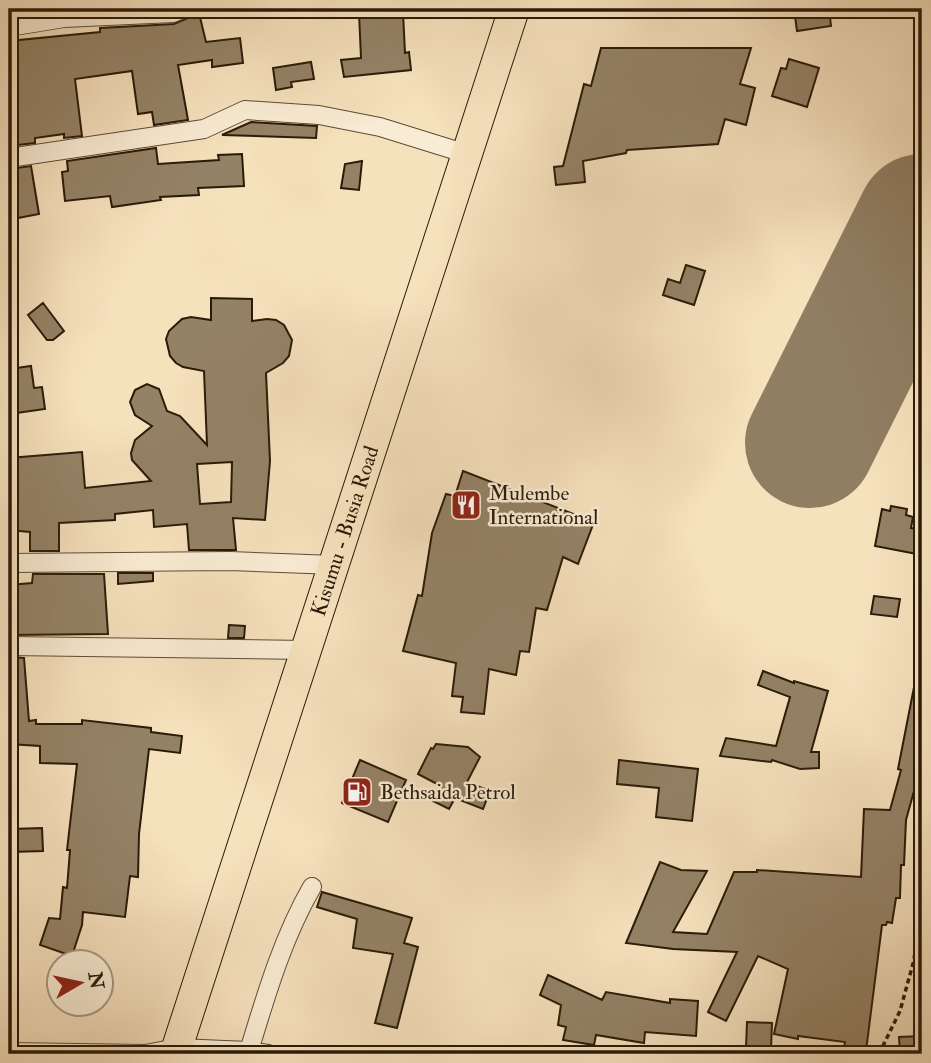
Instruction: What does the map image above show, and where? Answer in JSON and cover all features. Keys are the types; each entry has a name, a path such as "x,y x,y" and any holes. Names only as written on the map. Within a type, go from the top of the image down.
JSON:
{"highway":[{"name":"Kisumu - Busia Road","path":"176,1051 514,9"}],"street":[{"path":"9,27 64,18 173,13 183,9"},
{"path":"9,158 204,129 245,110 319,115 380,127 467,154"},
{"path":"9,563 230,561 335,565"},
{"path":"9,646 308,650"},
{"path":"239,1052 265,998 301,906 312,887"},
{"path":"9,1052 145,1054 176,1051 268,1054"}],"path":[{"path":"880,1054 900,1011 914,960 922,892"}],"building":[{"path":"794,9 829,9 831,26 797,31"},
{"path":"403,12 405,53 409,52 411,70 344,77 341,60 361,58 359,13"},
{"path":"199,13 206,42 240,38 243,63 212,67 212,60 178,65 188,120 154,125 152,112 138,114 132,71 75,79 82,136 64,138 64,134 35,138 35,143 9,146 9,41 100,32 100,28 174,24"},
{"path":"601,48 751,48 740,84 755,88 746,125 725,119 718,144 627,150 626,153 583,161 585,182 556,185 554,167 563,166 584,84 591,86"},
{"path":"789,59 819,68 807,107 772,96 781,68 786,69"},
{"path":"311,62 314,79 291,82 292,87 276,90 273,68"},
{"path":"251,122 317,126 316,138 222,135"},
{"path":"156,148 158,164 219,160 218,155 242,154 244,186 198,188 199,195 160,197 161,200 112,207 110,196 65,201 62,172 68,171 67,161"},
{"path":"362,161 359,190 341,188 345,164"},
{"path":"31,166 39,214 18,218 18,214 9,215 9,169"},
{"path":"686,265 705,271 694,305 663,295 668,279 680,283"},
{"path":"211,298 252,299 252,321 276,320 284,325 292,340 289,356 266,373 270,461 265,520 233,518 236,550 189,550 187,524 154,527 153,510 115,514 115,520 59,523 59,551 30,551 30,532 9,530 9,458 82,452 85,488 151,481 132,460 131,453 135,440 152,426 135,415 130,402 135,390 147,384 159,389 167,411 180,416 207,445 204,371 176,363 170,356 166,339 169,331 182,319 191,317 211,320","holes":["232,462 231,502 200,504 197,464"]},
{"path":"43,303 64,331 53,340 47,340 28,315"},
{"path":"31,366 34,388 42,387 45,409 9,414 9,369"},
{"path":"463,471 594,522 578,564 563,557 547,610 536,608 529,652 520,651 516,675 489,669 484,714 461,712 463,697 452,696 456,663 403,651 418,595 422,596 432,533 446,494 455,496"},
{"path":"891,506 907,509 906,515 913,517 911,528 922,529 922,555 875,546 882,509 890,511"},
{"path":"118,573 153,573 153,581 118,584"},
{"path":"33,574 104,574 108,634 10,635 9,585 32,583"},
{"path":"874,596 900,599 897,617 871,614"},
{"path":"229,625 245,626 244,638 228,638"},
{"path":"9,657 24,658 29,721 36,720 36,724 82,724 82,720 151,728 151,732 182,736 180,753 149,749 139,834 138,877 130,876 125,917 83,912 75,948 49,948 40,945 49,918 60,919 63,887 67,888 70,850 67,850 77,764 40,763 40,746 9,744"},
{"path":"763,671 794,683 828,691 811,752 819,752 819,768 800,769 772,760 720,756 726,738 776,746 790,697 758,685"},
{"path":"915,682 922,682 922,774 919,773 906,820 900,898 896,898 892,923 882,925 866,1051 844,1048 845,1042 798,1036 798,1039 774,1034 788,969 758,956 726,1021 708,1012 737,952 673,949 626,943 660,862 681,870 707,871 673,932 707,934 734,872 757,870 861,877 864,809 890,810 901,770 898,769"},
{"path":"436,744 468,747 480,757 467,782 490,791 483,809 455,798 449,809 433,801 441,786 418,774 431,748"},
{"path":"360,760 406,780 388,822 342,803"},
{"path":"619,760 698,769 692,821 656,817 659,788 617,784"},
{"path":"42,828 43,851 11,852 11,829"},
{"path":"322,892 412,918 404,943 418,947 397,1028 375,1023 393,954 353,948 357,919 317,907"},
{"path":"548,975 602,1000 606,992 670,1003 670,999 698,1001 696,1036 645,1032 644,1043 596,1035 594,1045 563,1040 566,1027 558,1025 561,1005 540,995"},
{"path":"747,1022 772,1023 771,1049 746,1047"},
{"path":"922,1036 922,1054 900,1054 899,1037"}],"runway":[{"path":"810,443 922,219"}],"place":[{"name":"Mulembe International","path":"466,505"},
{"name":"Bethsaida Petrol","path":"357,792"}]}
